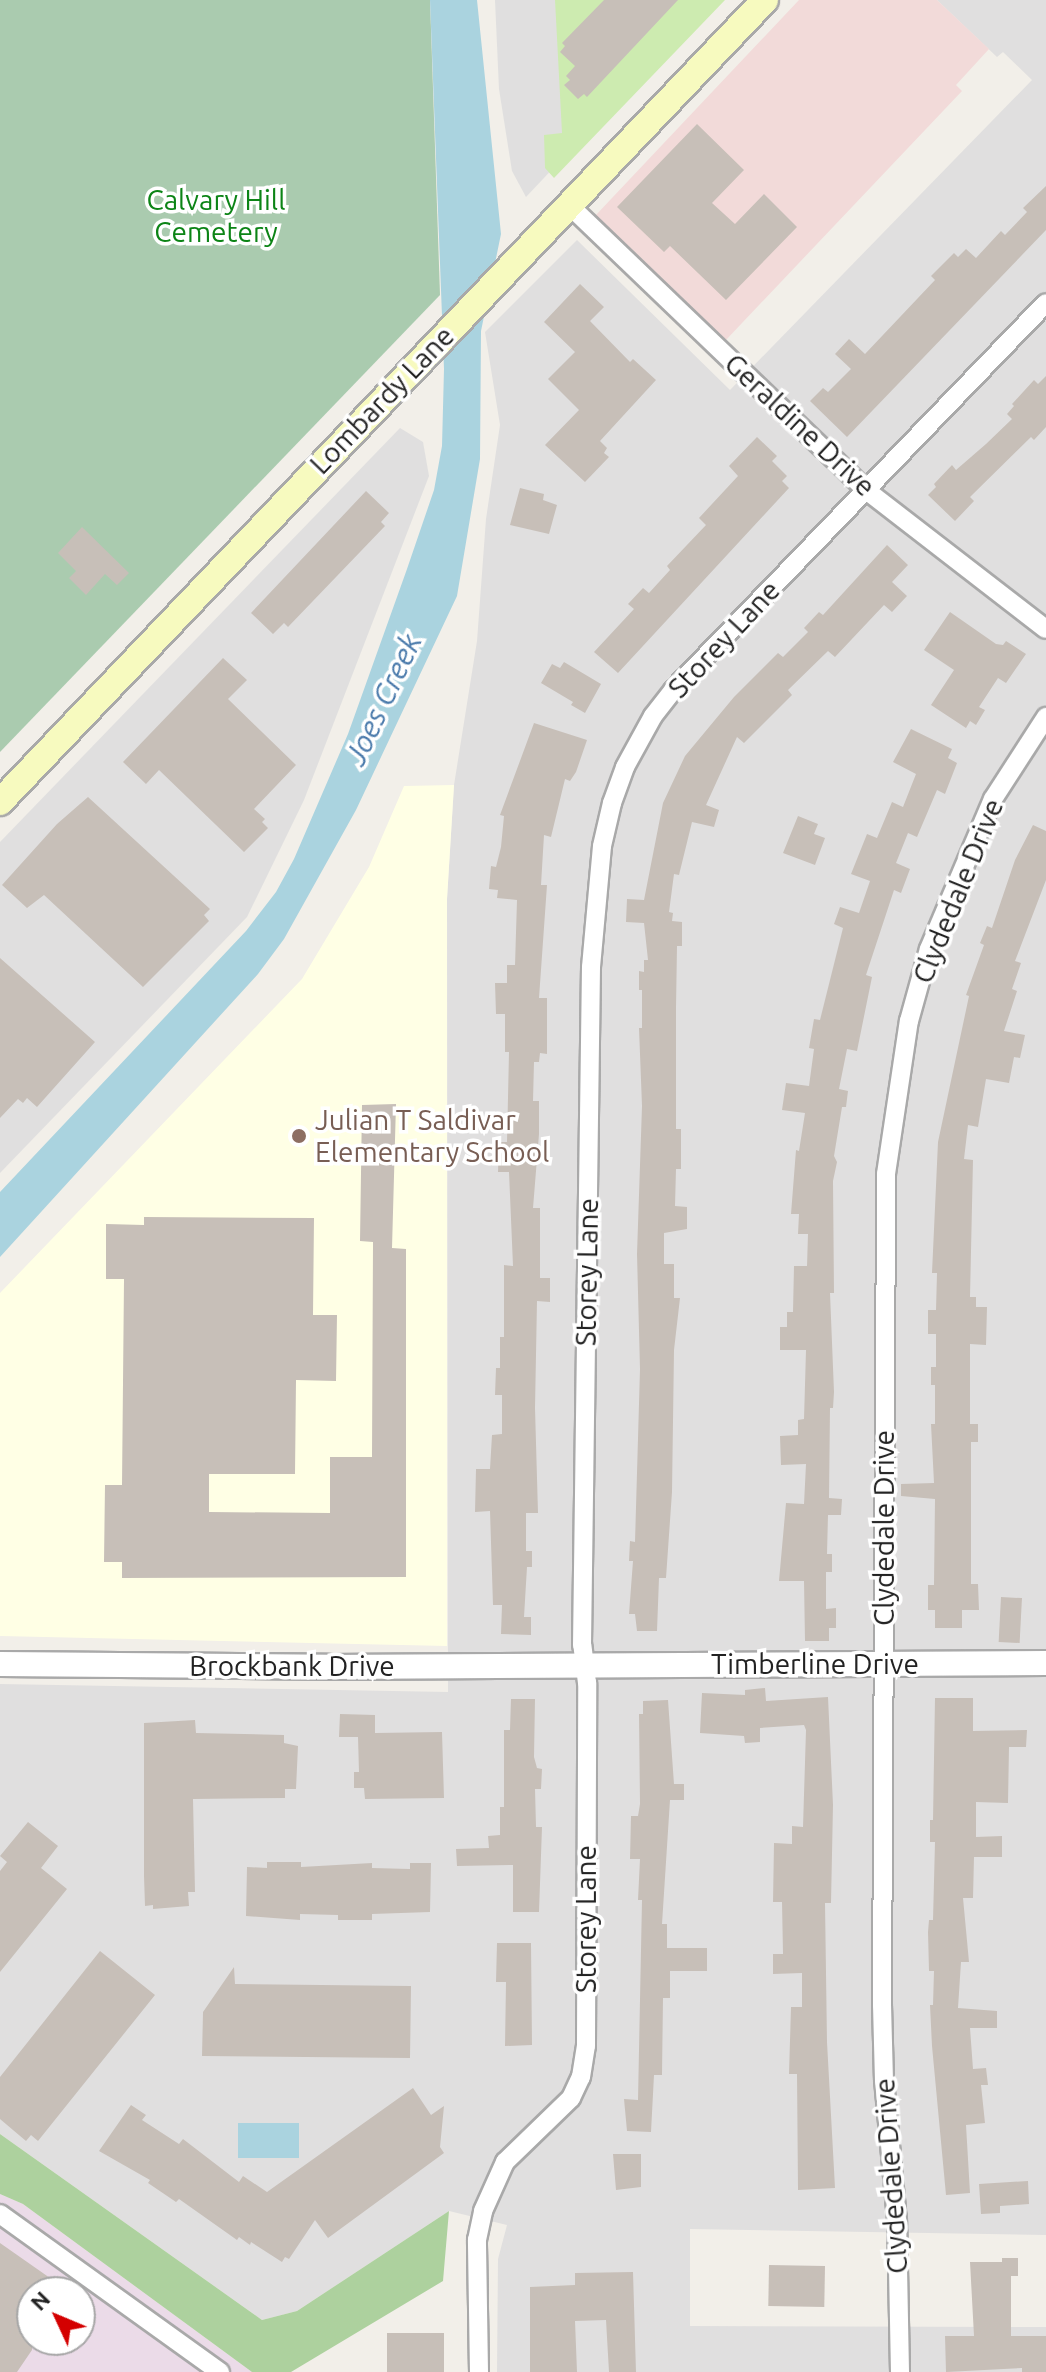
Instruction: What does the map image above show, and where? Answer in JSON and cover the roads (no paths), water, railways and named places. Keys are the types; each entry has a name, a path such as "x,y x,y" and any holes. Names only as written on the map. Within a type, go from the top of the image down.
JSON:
{"main road":[{"name":"Lombardy Lane","path":"0,802 765,0"}],"street":[{"name":"Geraldine Drive","path":"569,205 866,490 1046,629"},
{"name":"Storey Lane","path":"479,2372 477,2240 483,2211 505,2162 571,2098 581,2077 586,2046 585,1666 591,967 594,907 605,832 625,767 653,716 673,690 1046,303"},
{"name":"Clydedale Drive","path":"900,2372 897,2220 884,2081 882,2005 886,1174 909,1021 940,920 993,799 1046,717"},
{"name":"Timberline Drive","path":"585,1666 1046,1663"},
{"name":"Brockbank Drive","path":"0,1664 585,1666"},
{"path":"0,2214 220,2372"}],"water":[{"name":"Joes Creek","path":"430,0 477,0 501,234 481,331 480,459 457,596 356,810 284,939 258,974 0,1257 0,1192 246,931 276,892 294,859 348,734 407,569 434,490 442,446 444,369"},
{"path":"238,2123 299,2123 299,2158 238,2158"}],"place":[{"name":"Julian T Saldivar Elementary School","path":"299,1136"}],"park label":[{"name":"Calvary Hill Cemetery","path":"216,216"}]}
